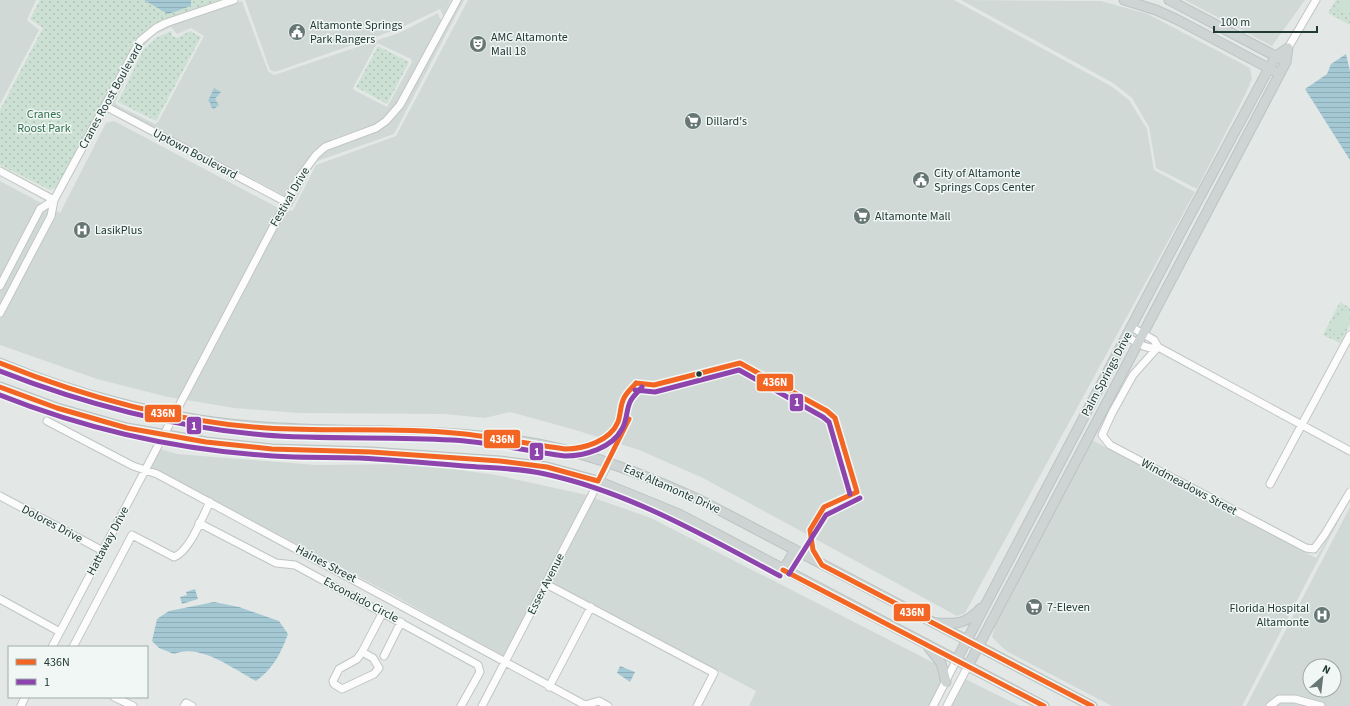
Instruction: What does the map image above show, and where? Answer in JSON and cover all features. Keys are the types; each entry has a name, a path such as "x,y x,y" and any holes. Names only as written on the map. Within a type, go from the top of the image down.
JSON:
{"main road":[{"path":"1124,0 1156,10 1176,19 1279,74"},
{"path":"1169,0 1286,62"},
{"name":"Palm Springs Drive","path":"956,660 1269,68 1276,56 1288,48"},
{"name":"Palm Springs Drive","path":"968,666 1137,342 1286,62 1288,48"},
{"name":"East Altamonte Drive","path":"0,363 74,390 125,404 239,425 294,428 420,430 485,436 538,443 609,462 706,503 1092,706"},
{"path":"0,387 57,408 127,428 164,435 272,449 371,452 500,461 547,467 598,481 679,514 1044,706"},
{"path":"783,570 794,550"},
{"path":"932,623 958,624 974,616 988,602"},
{"path":"927,645 941,663 946,682"}],"street":[{"name":"Cranes Roost Boulevard","path":"0,313 51,216 54,200 135,48 147,34 166,23 234,0"},
{"name":"Festival Drive","path":"164,435 299,178 316,155 334,142 376,128 386,121 400,105 457,0"},
{"name":"Palm Springs Drive","path":"1288,48 1316,0"},
{"name":"Uptown Boulevard","path":"104,106 286,202"},
{"path":"0,171 54,200"},
{"name":"Cranes Roost Boulevard","path":"0,286 40,209 54,200"},
{"path":"1131,327 1154,340 1158,347 1350,451"},
{"path":"1126,336 1152,349 1158,347"},
{"path":"1270,484 1350,336"},
{"name":"Windmeadows Street","path":"1158,347 1133,375 1112,413 1102,435 1110,445 1306,548 1314,549 1325,534 1350,492"},
{"name":"Haines Street","path":"47,421 133,466 146,470 210,502 486,650 504,663 585,705"},
{"name":"Hattaway Drive","path":"53,646 164,435"},
{"name":"Essex Avenue","path":"482,706 609,462"},
{"name":"Dolores Drive","path":"0,496 103,551"},
{"path":"74,646 132,535 174,557 180,555 189,543 210,502"},
{"name":"Escondido Circle","path":"199,523 276,563 295,565 478,665 480,672 461,706"},
{"path":"546,584 714,673 697,706"},
{"path":"0,600 60,632"},
{"path":"549,687 591,608"},
{"path":"362,652 373,658 378,668 374,674 342,689 338,688 333,681 339,668 357,659 383,612"},
{"path":"384,656 401,622"},
{"name":"Palm Springs Drive","path":"933,706 956,660"},
{"name":"Palm Springs Drive","path":"947,706 968,666"},
{"path":"116,698 133,706"},
{"path":"1270,706 1278,699 1295,699 1321,706"},
{"path":"585,705 599,701 608,706"},
{"path":"184,706 186,703 192,706"}],"shaded area":[{"path":"0,0 36,0 27,20 39,30 0,104"},
{"path":"245,0 451,0 443,16 440,9 398,29 275,72 270,70"},
{"path":"461,0 464,0 394,134 315,162 292,207 286,208 302,180 318,157 335,146 381,130 403,108"},
{"name":"Altamonte Mall","path":"468,0 954,0 1111,86 1129,100 1147,129 1154,170 1195,192 965,613 957,616 703,478 639,450 572,429 510,412 485,418 444,414 299,413 234,408 168,397 97,379 0,345 0,181 60,213 106,123 114,121 286,212 293,210 316,165 396,136"},
{"path":"961,0 1101,1 1148,14 1250,68 1252,79 1245,95 1197,189 1156,168 1149,127 1132,98 1113,83"},
{"path":"1185,0 1305,0 1272,46"},
{"path":"242,1 268,71 274,75 399,33 438,13 440,19 443,20 397,103 384,118 375,124 333,139 316,149 296,176 285,196 109,104 137,51 149,37 167,27","holes":["171,27 177,34 191,28 204,36 158,122 155,124 117,105 115,102 141,49 154,35","377,43 411,59 412,62 387,107 354,90 353,88"]},
{"path":"1092,440 1316,558 1350,499 1242,706 1112,706 1006,651 992,637 997,618"},
{"path":"160,449 177,454 316,465 418,464 496,475 587,495 503,657 393,595 151,467"},
{"path":"594,498 651,518 936,664 942,682 929,706 749,706 756,691 551,582"},
{"name":"Florida Hospital Altamonte","path":"1350,507 1350,706 1246,706"},
{"path":"965,679 1020,706 950,706"}],"green space":[{"name":"Cranes Roost Park","path":"40,0 223,0 168,18 153,26 141,36 131,48 58,187 50,190 0,165 0,110 43,28 30,19"},
{"path":"1336,0 1350,0 1350,25 1328,13"},
{"path":"1341,0 1350,0 1350,7 1346,15 1336,9"},
{"path":"171,31 172,36 177,38 190,31 201,37 156,121 118,102 143,50 156,38"},
{"path":"378,46 409,62 387,104 356,87"},
{"path":"1340,302 1350,308 1350,324 1340,343 1323,335"},
{"path":"1341,310 1350,314 1350,317 1340,337 1330,332"}],"water":[{"path":"144,0 191,0 191,6 168,14"},
{"path":"1346,54 1350,71 1350,160 1305,89 1327,74 1331,64"},
{"path":"214,88 221,92 215,99 219,105 214,109 208,101"},
{"path":"195,589 198,599 182,604 180,597 187,595 186,592"},
{"path":"214,602 239,607 279,621 288,634 272,666 256,681 216,659 195,652 174,654 159,648 152,641 157,619 169,611"},
{"path":"620,666 635,672 630,682 617,673"}],"transit line":[{"name":"436N","path":"0,363 65,387 98,397 165,414 198,420 267,428 431,431 482,436 565,449 572,449 596,443 609,434 618,422 624,398 636,383"},
{"name":"436N","path":"636,383 654,385 740,363 827,411 835,418 857,492"},
{"name":"1","path":"635,390 655,392 739,370 823,417 829,422 850,494"},
{"name":"1","path":"0,371 96,404 163,420 196,426 264,435 465,441 565,456 573,456 597,450 618,436 624,426 631,400 642,387"},
{"name":"436N","path":"0,387 57,408 127,428 206,442 272,449 371,452 500,461 547,467 598,481"},
{"name":"1","path":"0,395 100,428 203,449 273,456 359,458 515,469 545,474 607,492 666,517 780,576"},
{"name":"436N","path":"598,481 629,419"},
{"name":"436N","path":"857,492 824,507 810,530 813,550 822,565 1092,706"},
{"name":"1","path":"789,574 826,515 860,498"},
{"name":"436N","path":"783,570 1044,706"}],"place":[{"name":"Altamonte Springs Park Rangers","path":"297,32"},
{"name":"AMC Altamonte Mall 18","path":"478,44"},
{"name":"Dillard's","path":"693,121"},
{"name":"City of Altamonte Springs Cops Center","path":"921,180"},
{"name":"Altamonte Mall","path":"862,216"},
{"name":"LasikPlus","path":"82,230"},
{"name":"7-Eleven","path":"1034,607"},
{"name":"Florida Hospital Altamonte","path":"1322,615"}]}
